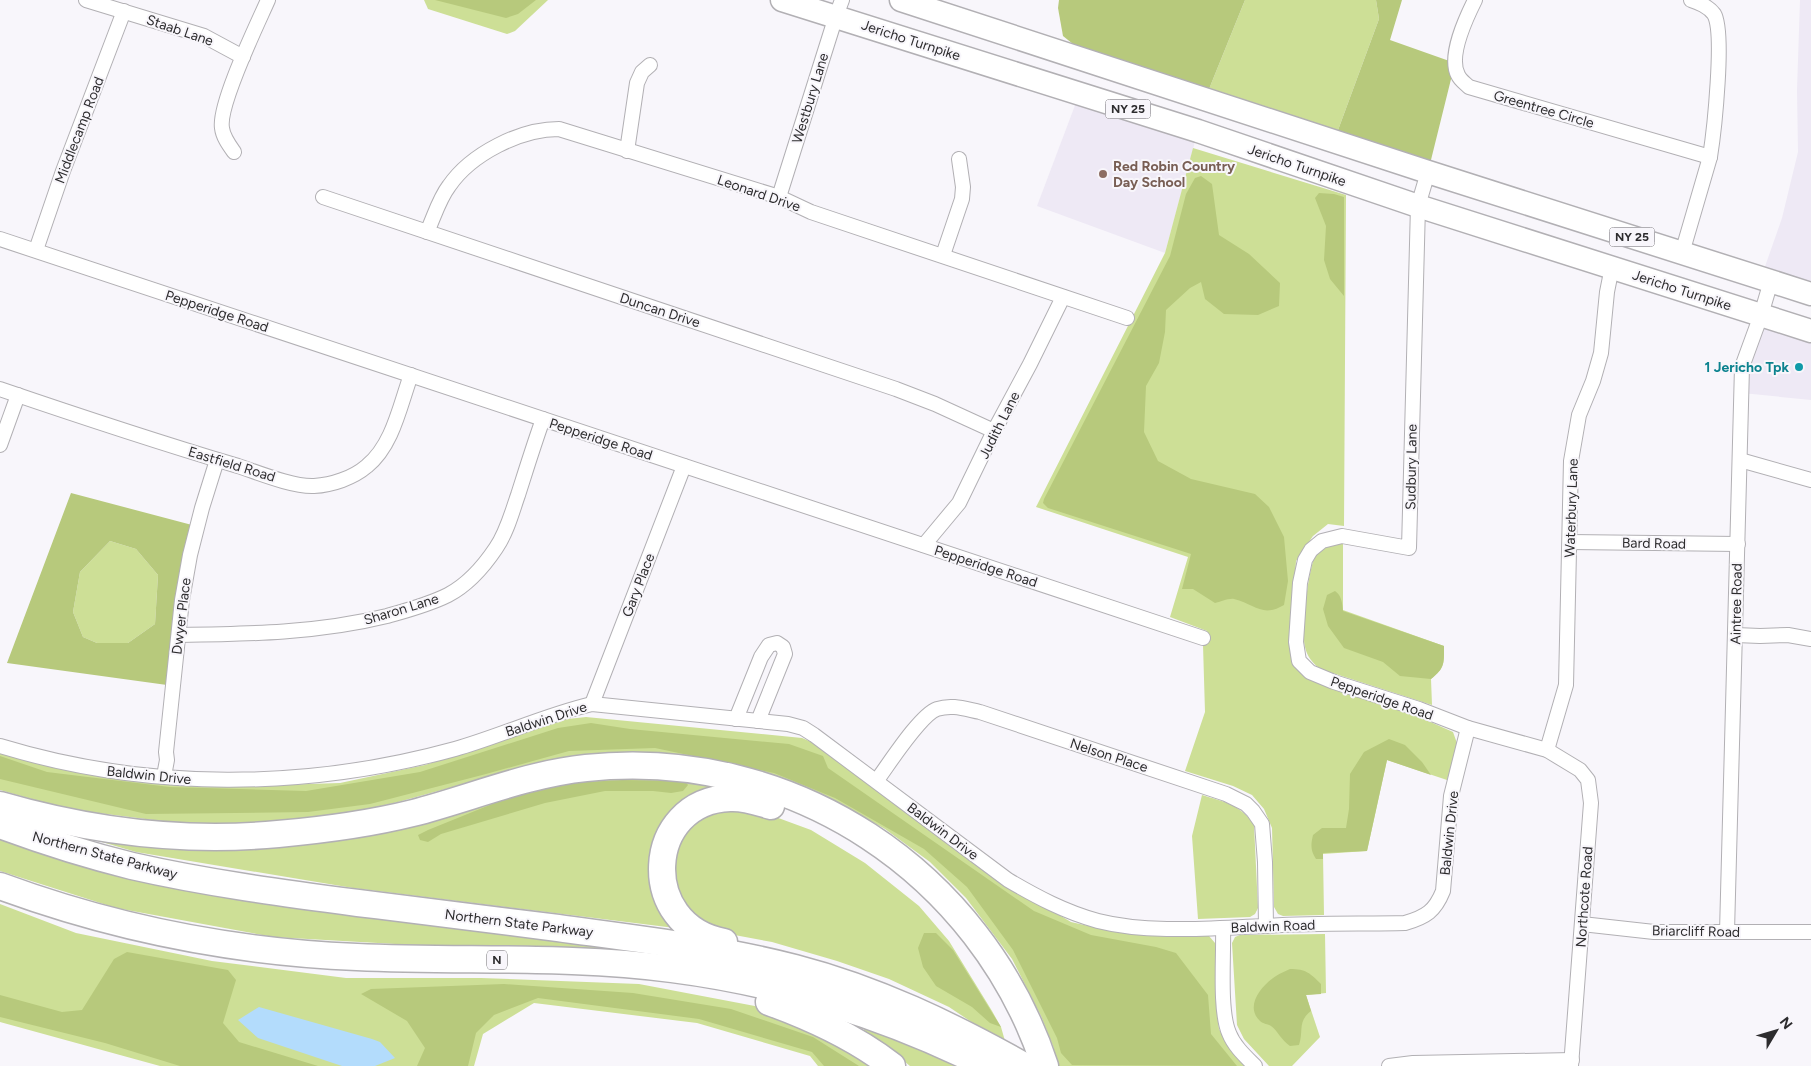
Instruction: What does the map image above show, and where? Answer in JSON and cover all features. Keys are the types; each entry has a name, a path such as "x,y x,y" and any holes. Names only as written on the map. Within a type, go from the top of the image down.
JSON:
{"highway":[{"path":"0,805 62,820 144,834 211,837 256,836 322,830 414,813 540,775 586,768 659,766 696,770 730,777 792,796 833,814 878,842 926,879 962,917 994,960 1019,1004 1033,1062"},
{"path":"795,968 734,944 707,938 687,925 671,907 662,880 663,851 671,832 687,814 706,803 720,799 736,798 753,801 786,811 822,827 876,860 927,903 964,945 998,996 1033,1062"},
{"name":"Northern State Parkway","path":"0,825 55,844 130,865 218,883 638,938 733,954 795,968 858,988 917,1011 987,1045 1033,1062"},
{"name":"N","path":"0,886 53,904 139,928 182,937 271,950 360,958 584,961 715,975 763,985 914,1032 987,1066"},
{"path":"0,897 53,915 107,930 162,943 243,957 354,967 608,973 706,984 746,995 812,1019 857,1042 892,1066"}],"main road":[{"name":"Jericho Turnpike","path":"782,0 839,8 1418,206 1811,331"},
{"name":"NY 25","path":"901,0 1428,172 1811,294"}],"street":[{"name":"Staab Lane","path":"86,0 204,36 243,57"},
{"path":"234,152 228,144 222,128 225,104 268,0"},
{"name":"Greentree Circle","path":"1475,0 1456,50 1455,68 1458,77 1469,87 1710,157"},
{"path":"1682,253 1710,157 1714,126 1718,42 1717,23 1711,10 1691,0"},
{"name":"Westbury Lane","path":"779,197 839,8"},
{"name":"Middlecamp Road","path":"36,250 63,171 124,11"},
{"path":"627,151 636,83 642,72 650,65"},
{"name":"Leonard Drive","path":"427,232 448,187 468,164 488,150 531,132 543,129 559,129 779,197 811,212 1127,318"},
{"path":"943,255 962,199 963,187 959,159"},
{"name":"Sudbury Lane","path":"1299,661 1296,642 1300,583 1305,560 1312,550 1322,540 1342,536 1409,548 1418,206 1428,172"},
{"name":"Duncan Drive","path":"323,197 896,389 935,404 994,431"},
{"name":"Pepperidge Road","path":"0,239 1203,638"},
{"name":"Waterbury Lane","path":"1547,750 1566,685 1571,461 1575,432 1601,353 1607,292 1612,267"},
{"name":"Aintree Road","path":"1727,932 1742,367 1762,315 1772,281"},
{"name":"Judith Lane","path":"924,545 959,504 1063,297"},
{"name":"Eastfield Road","path":"0,389 217,460 297,484 314,486 341,481 367,466 382,449 392,429 411,375"},
{"path":"0,445 18,395"},
{"name":"Sharon Lane","path":"179,635 269,634 362,622 410,610 449,594 475,574 497,547 509,522 542,419"},
{"name":"Dwyer Place","path":"164,776 182,600 190,555 217,460"},
{"path":"1740,460 1811,480"},
{"name":"Gary Place","path":"592,704 684,466"},
{"name":"Bard Road","path":"1570,542 1738,544"},
{"path":"1736,635 1788,635 1811,639"},
{"path":"736,719 761,656 769,645 777,643 783,647 785,654 758,721"},
{"name":"Pepperidge Road","path":"1299,661 1310,672 1334,682 1419,709 1468,728"},
{"name":"Baldwin Drive","path":"0,746 34,756 101,770 144,776 164,776 194,780 260,780 322,776 368,769 454,749 498,735 564,710 592,704 788,724 802,728 877,780 1008,880 1055,906 1099,921"},
{"name":"Nelson Place","path":"877,780 925,716 936,709 954,706 980,712 1226,794 1246,804 1253,810 1262,824 1265,862 1266,926"},
{"path":"1468,728 1547,750"},
{"name":"Baldwin Drive","path":"1439,901 1443,891 1451,796 1468,728"},
{"name":"Northcote Road","path":"1547,750 1580,770 1588,780 1591,789 1572,1063"},
{"name":"Baldwin Road","path":"1099,921 1138,927 1223,928 1405,923 1422,918 1431,912 1439,901"},
{"name":"Briarcliff Road","path":"1582,924 1654,932 1811,932"},
{"path":"1223,928 1226,1026 1243,1055 1255,1066"},
{"path":"1389,1066 1413,1063 1572,1063"}],"shaded area":[{"path":"1800,0 1811,0 1811,295 1761,278 1782,218 1798,152 1797,90"},
{"path":"1077,100 1196,138 1165,253 1037,206"},
{"path":"1761,315 1811,332 1811,400 1742,393"}],"green space":[{"path":"424,0 548,0 515,31 507,34 428,9"},
{"path":"435,0 536,0 518,14 506,18"},
{"path":"1059,0 1245,0 1205,99 1098,64 1063,36 1058,8"},
{"path":"1245,0 1376,0 1379,19 1334,141 1205,99"},
{"path":"1376,0 1402,0 1390,40 1455,63 1428,172 1334,141 1379,19"},
{"path":"1193,148 1346,195 1344,526 1328,524 1313,536 1296,561 1290,654 1295,666 1308,678 1426,720 1453,732 1458,746 1447,780 1387,760 1367,851 1323,854 1324,915 1283,916 1278,914 1274,907 1272,828 1264,809 1252,795 1233,786 1185,771 1205,712 1203,645 1207,631 1170,617 1188,557 1036,507 1165,253"},
{"path":"1201,176 1212,184 1219,235 1249,254 1280,283 1279,306 1258,315 1224,314 1205,299 1201,282 1190,288 1166,310 1165,332 1159,363 1146,386 1144,432 1158,461 1191,479 1255,494 1269,507 1284,537 1288,581 1284,605 1270,610 1259,609 1234,599 1215,603 1193,589 1182,589 1191,554 1048,508 1043,503 1170,256 1186,194 1195,178"},
{"path":"1319,193 1344,197 1344,296 1330,279 1324,260 1326,226 1315,198"},
{"path":"71,493 192,525 167,685 7,663","holes":["110,541 136,549 158,575 155,624 128,643 97,643 83,637 73,612 80,572"]},
{"path":"110,541 136,549 158,575 155,624 128,643 97,643 83,637 73,612 80,572"},
{"path":"1334,543 1343,544 1343,610 1444,646 1443,665 1439,672 1431,679 1432,705 1320,669 1309,657 1305,647 1304,628 1311,570 1317,552 1323,547"},
{"path":"1335,591 1342,602 1343,611 1444,646 1444,661 1439,672 1431,679 1400,676 1383,662 1344,648 1328,626 1323,609 1327,595"},
{"path":"586,717 802,738 821,746 1014,888 1071,922 1115,932 1209,936 1215,943 1215,993 1219,1029 1232,1052 1246,1066 1058,1066 1053,1046 1041,1016 1012,959 966,898 930,862 885,829 832,799 760,772 694,758 621,752 555,759 398,802 324,819 254,823 177,823 67,809 0,790 0,752 69,770 157,783 244,786 340,783 425,765 568,719"},
{"path":"591,723 630,729 789,744 823,756 828,768 1034,911 1091,935 1156,947 1176,953 1208,995 1211,1034 1237,1066 1072,1065 1061,1053 1057,1038 1013,950 967,887 924,849 835,798 774,773 655,748 569,751 370,804 308,812 146,814 0,779 0,756 47,772 170,787 306,791 420,772 558,728"},
{"path":"1389,739 1405,745 1422,762 1431,775 1387,760 1367,851 1323,853 1323,859 1316,859 1312,847 1313,835 1322,828 1346,828 1349,809 1350,774 1364,752"},
{"path":"670,776 755,795 673,821 675,928 353,888 136,852 78,835 253,846 557,779"},
{"path":"622,780 685,781 688,785 683,791 671,793 605,791 545,803 441,834 428,842 420,840 418,835 502,800 566,783"},
{"path":"1202,795 1237,808 1254,825 1258,908 1255,914 1250,917 1198,919 1192,836"},
{"path":"746,806 811,830 865,863 919,906 949,941 1001,1027 1005,1041 1003,1043 949,1007 889,979 772,942 713,931 690,916 674,891 675,847 702,813"},
{"path":"0,837 703,961 622,951 543,946 430,946 273,937 116,908 0,871"},
{"path":"0,904 76,933 212,961 346,978 481,978 639,984 760,1007 848,1048 873,1066 818,1066 810,1056 697,1023 534,1003 483,1034 474,1066 160,1066 0,1022"},
{"path":"924,933 936,933 953,950 1001,1027 990,1023 972,1007 936,986 923,967 918,948"},
{"path":"1325,934 1326,993 1306,995 1320,1037 1292,1066 1269,1066 1244,1039 1237,1025 1232,943 1235,937 1240,935"},
{"path":"127,952 228,970 236,980 223,1023 239,1042 318,1066 180,1066 105,1043 0,1017 0,995 62,1012 82,1010 114,959"},
{"path":"1290,969 1311,974 1321,984 1321,994 1306,995 1311,1011 1302,1023 1299,1045 1290,1046 1270,1025 1260,1021 1254,1009 1254,1003 1265,985"},
{"path":"504,984 633,993 731,1009 813,1037 859,1066 824,1066 812,1052 699,1019 538,998 494,1015 476,1033 468,1066 417,1066 425,1048 407,1021 361,994 371,989"},
{"path":"865,1028 965,1066 910,1066 885,1045 863,1032"}],"water":[{"path":"259,1007 380,1042 395,1058 375,1066 342,1066 258,1038 238,1020"}],"place":[{"name":"Red Robin Country Day School","path":"1103,174"},
{"name":"1 Jericho Tpk","path":"1799,367"}]}
